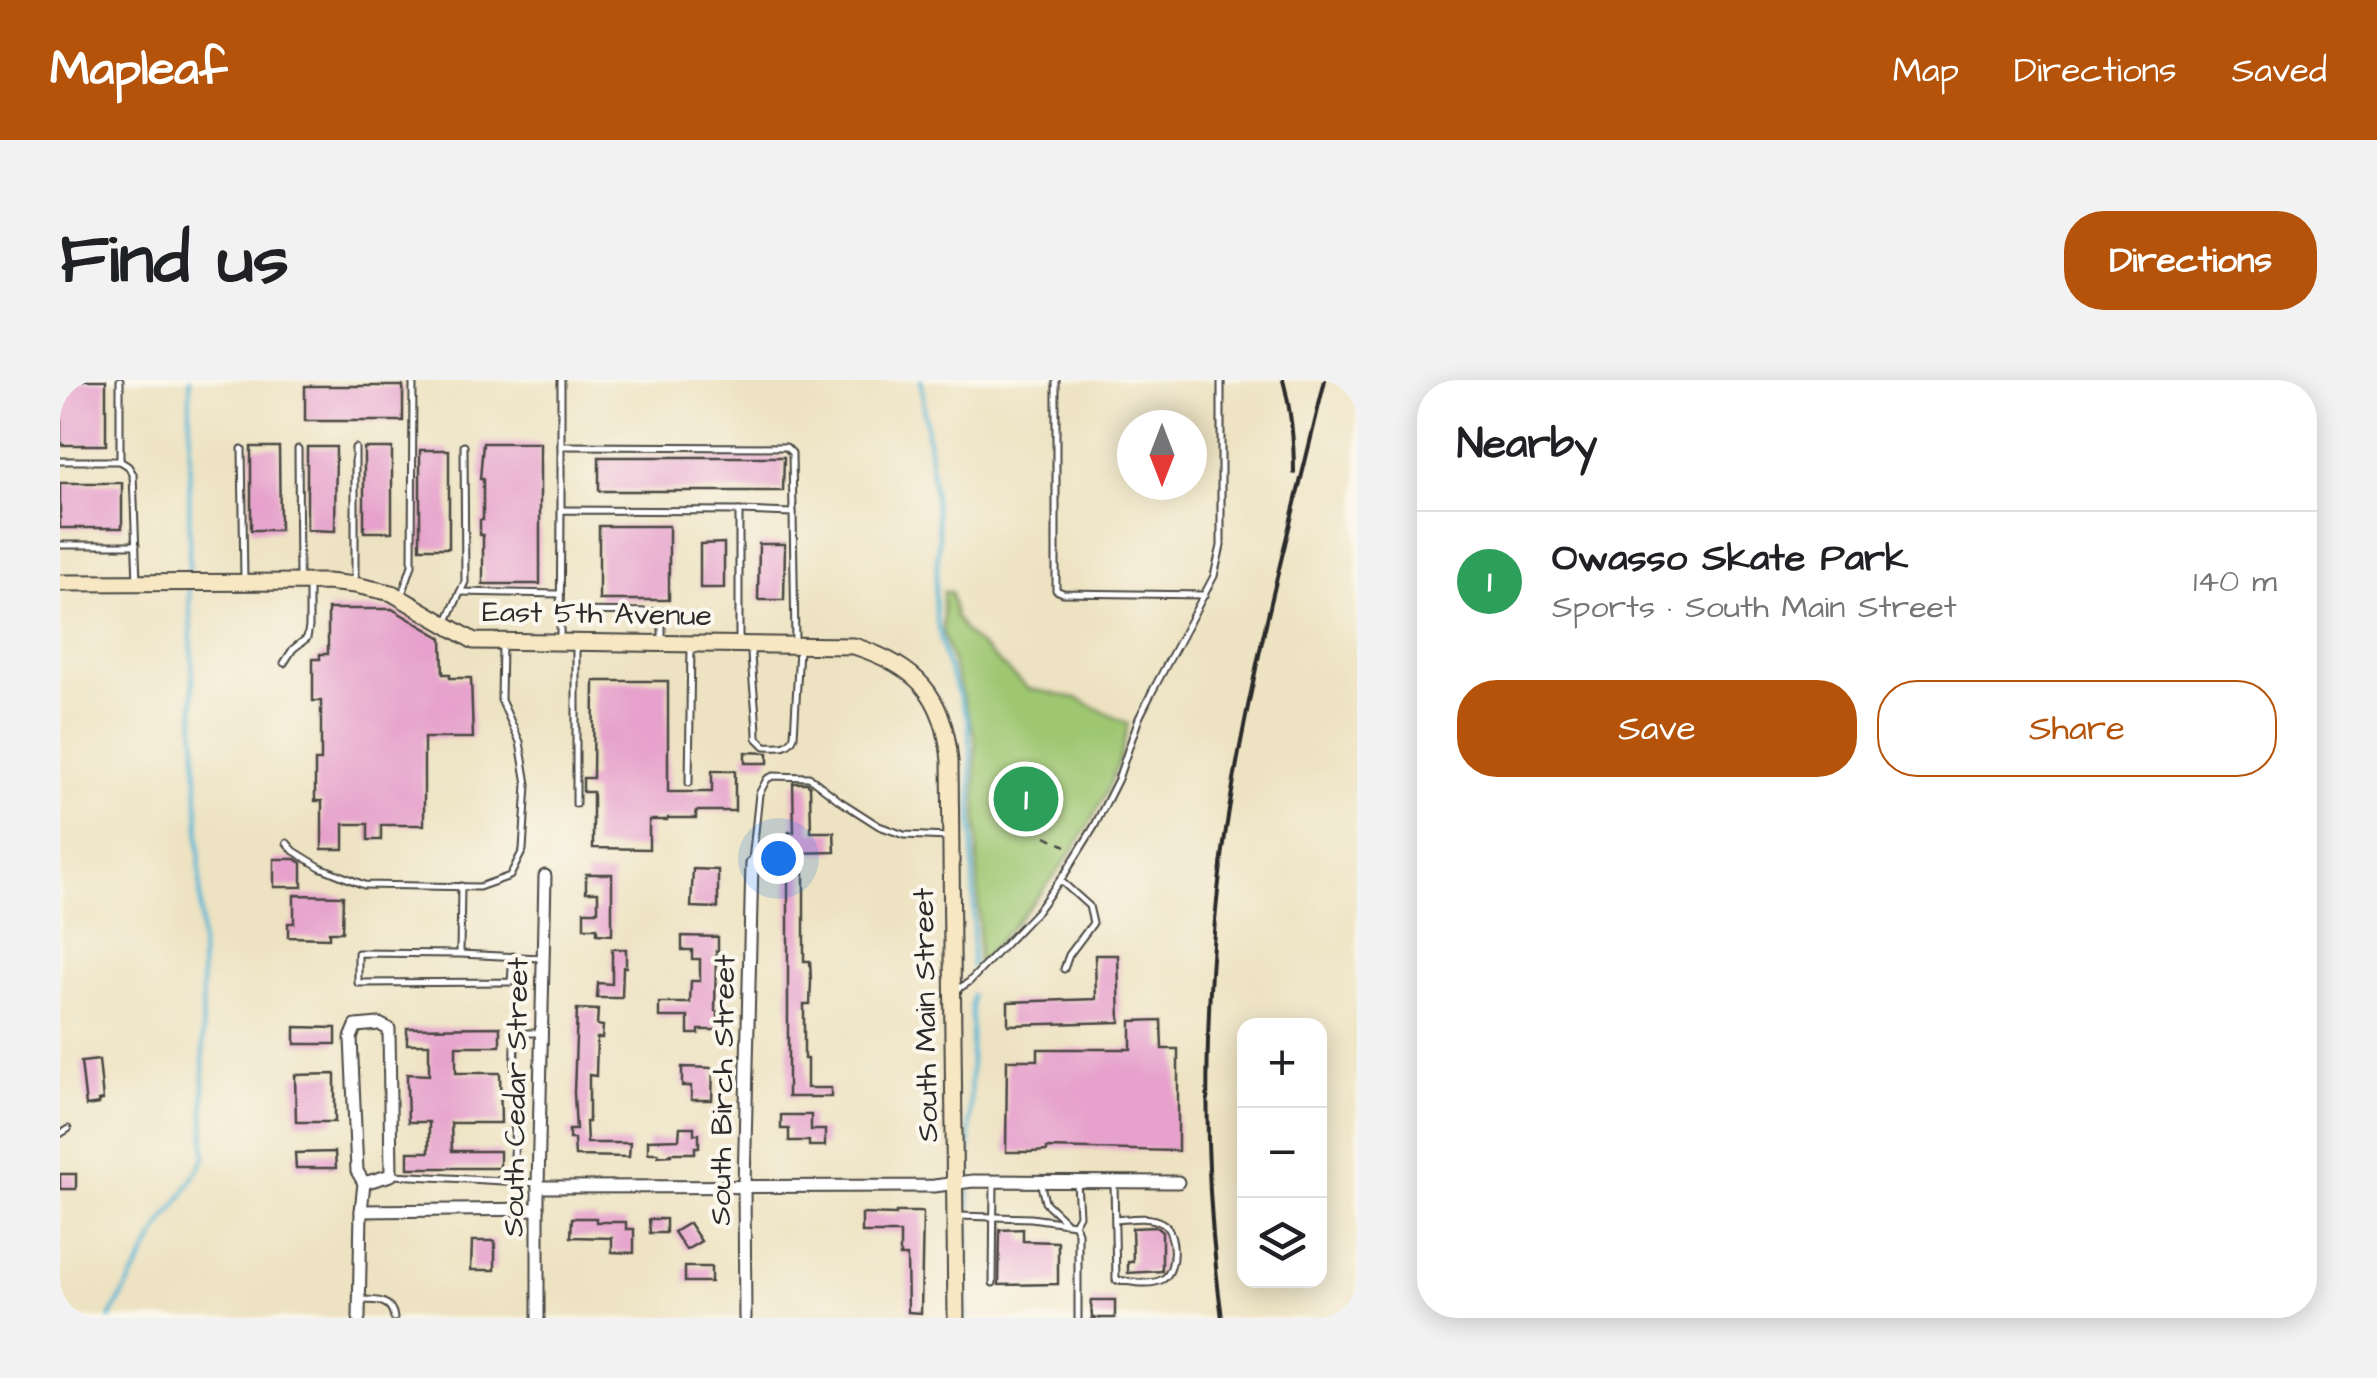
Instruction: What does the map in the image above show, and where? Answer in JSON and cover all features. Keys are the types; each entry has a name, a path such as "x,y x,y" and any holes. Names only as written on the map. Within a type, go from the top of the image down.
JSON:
{"street":[{"name":"East 5th Avenue","path":"60,584 355,585 392,593 474,641 854,646 896,662 924,686 939,712"},
{"name":"South Main Street","path":"939,712 948,744 951,837 956,1318"},
{"name":"South Birch Street","path":"745,1318 744,1186 752,863"},
{"name":"South Cedar Street","path":"538,1318 545,876"},
{"path":"359,1318 364,1183 358,1171 351,1038 356,1026 379,1024 389,1029 391,1175 364,1183"},
{"path":"538,1185 1178,1182"},
{"path":"360,1211 538,1209"}],"lane":[{"path":"120,380 120,461"},
{"path":"401,598 412,565 412,380"},
{"path":"560,380 560,611 568,642 576,804"},
{"path":"1056,380 1056,590 1205,595"},
{"path":"951,994 969,982 1036,912 1094,827 1118,779 1152,692 1214,576 1220,546 1221,380"},
{"path":"445,626 465,582 464,446"},
{"path":"561,446 786,447 792,453 797,644 794,736 783,746 765,746 758,738 745,644 739,511"},
{"path":"355,448 355,585"},
{"path":"236,582 242,449"},
{"path":"284,663 293,648 307,638 309,627 298,449"},
{"path":"60,461 120,461 128,466 133,474 137,583"},
{"path":"561,510 793,512"},
{"path":"60,545 136,545"},
{"path":"460,592 560,594"},
{"path":"560,611 662,612 662,643"},
{"path":"287,843 320,868 364,885 479,886 510,876 522,850 526,784 520,742 501,700 502,642"},
{"path":"688,782 691,644"},
{"path":"752,863 759,794 766,779 773,776 809,776 880,826 904,835 951,837"},
{"path":"1060,880 1089,906 1094,923 1069,954 1064,969"},
{"path":"460,954 461,886"},
{"path":"513,956 511,982 358,983 358,953 460,954 513,956 543,958"},
{"path":"514,1182 516,1033 541,1033"},
{"path":"60,1134 68,1128"},
{"path":"391,1175 538,1185"},
{"path":"1114,1180 1116,1280 1146,1283 1165,1278 1172,1271 1170,1230 1146,1219 1115,1220"},
{"path":"993,1283 994,1181"},
{"path":"1040,1181 1045,1202 1078,1232 1078,1318"},
{"path":"1070,1224 1079,1215 1077,1181"},
{"path":"956,1216 1031,1218 1070,1224"},
{"path":"359,1300 380,1300 389,1305 394,1318"}],"path":[{"path":"1046,836 1066,846"}],"green space":[{"path":"943,592 951,592 955,616 965,632 1027,688 1078,699 1128,724 1119,759 1090,824 1049,883 978,964 975,737 943,633"}],"building":[{"path":"61,380 106,380 106,445 61,445"},
{"path":"305,386 403,386 403,421 305,421"},
{"path":"483,443 540,443 540,584 483,584"},
{"path":"251,447 279,447 280,530 251,530"},
{"path":"307,447 336,447 335,531 307,530"},
{"path":"364,448 392,448 392,532 364,532"},
{"path":"420,450 449,450 449,548 420,548"},
{"path":"599,457 784,457 783,491 599,491"},
{"path":"60,483 122,483 122,528 60,528"},
{"path":"599,526 669,526 669,600 599,600"},
{"path":"724,543 724,588 700,588 700,544"},
{"path":"759,544 785,544 784,600 758,600"},
{"path":"328,609 392,609 442,638 443,674 471,678 473,738 424,738 424,825 381,825 381,840 368,840 368,824 344,824 344,849 322,849 322,801 315,801 315,761 321,761 321,701 313,701 313,659 328,654"},
{"path":"594,681 668,681 668,792 712,792 712,771 735,771 735,811 696,811 696,818 649,820 649,849 593,848 593,792 583,792 583,778 593,778"},
{"path":"745,752 768,753 768,763 745,763"},
{"path":"793,783 810,786 811,832 834,832 835,852 790,853 789,832 794,832"},
{"path":"274,859 302,863 302,887 274,887"},
{"path":"693,869 718,870 718,908 691,907"},
{"path":"804,873 804,961 810,961 811,981 810,1004 804,1004 807,1088 831,1088 831,1097 788,1097 788,874"},
{"path":"586,874 612,874 612,935 597,934 597,928 584,928 584,911 598,911 598,892 586,892"},
{"path":"294,895 343,896 342,932 329,932 329,938 288,937 288,923 294,923"},
{"path":"682,936 718,937 718,1030 688,1034 688,1017 659,1017 659,1003 690,1003 691,981 700,981 700,959 692,959 692,950 682,950"},
{"path":"612,949 626,949 622,998 597,998 598,983 612,984"},
{"path":"1095,955 1118,955 1120,1022 1008,1025 1008,1002 1096,999"},
{"path":"577,1009 598,1010 597,1025 603,1026 602,1038 597,1038 596,1076 589,1075 587,1143 630,1143 629,1157 575,1156 574,1139 569,1139 569,1130 576,1130"},
{"path":"1161,1020 1162,1049 1178,1049 1178,1151 1047,1148 1006,1152 1007,1060 1038,1060 1038,1049 1131,1049 1131,1021"},
{"path":"295,1027 336,1028 336,1044 295,1044"},
{"path":"500,1027 500,1046 456,1046 456,1073 500,1073 501,1123 451,1123 452,1151 500,1151 500,1168 408,1168 408,1152 429,1152 429,1122 408,1122 407,1074 429,1075 429,1044 407,1044 407,1028"},
{"path":"99,1060 103,1100 86,1106 81,1062"},
{"path":"682,1067 713,1068 712,1100 691,1100 691,1086 682,1086"},
{"path":"335,1074 335,1122 296,1122 295,1075"},
{"path":"781,1115 811,1115 811,1130 825,1130 825,1146 789,1141 789,1129 781,1129"},
{"path":"680,1127 694,1127 694,1134 699,1134 695,1153 648,1153 648,1140 679,1139"},
{"path":"335,1152 336,1168 296,1168 295,1153"},
{"path":"60,1174 76,1174 76,1189 60,1189"},
{"path":"923,1212 921,1313 908,1312 907,1256 900,1256 900,1233 862,1233 862,1214"},
{"path":"572,1218 626,1222 626,1229 634,1229 634,1253 612,1252 612,1238 571,1237"},
{"path":"649,1219 666,1219 666,1233 650,1233"},
{"path":"689,1223 701,1241 686,1250 674,1232"},
{"path":"1156,1227 1162,1232 1162,1271 1128,1273 1128,1262 1133,1262 1132,1228"},
{"path":"1023,1229 1023,1241 1058,1242 1058,1284 999,1285 1000,1230"},
{"path":"472,1241 495,1241 495,1270 471,1270"},
{"path":"685,1267 711,1267 711,1282 685,1282"},
{"path":"1091,1300 1115,1300 1115,1318 1092,1318"}],"waterway":[{"path":"189,580 190,380"},
{"path":"921,380 939,537 936,617 945,659 968,720 972,966"},
{"path":"110,1318 162,1224 205,1158 199,827 189,589"},
{"path":"969,1174 972,995"},
{"path":"969,1188 969,1208"},
{"path":"967,1318 968,1222"}],"railway":[{"path":"1283,380 1292,426 1294,473"},
{"path":"1222,1318 1210,1194 1207,1064 1220,871 1249,702 1325,380"}],"place":[{"name":"Owasso Skate Park","path":"1026,799"}]}
